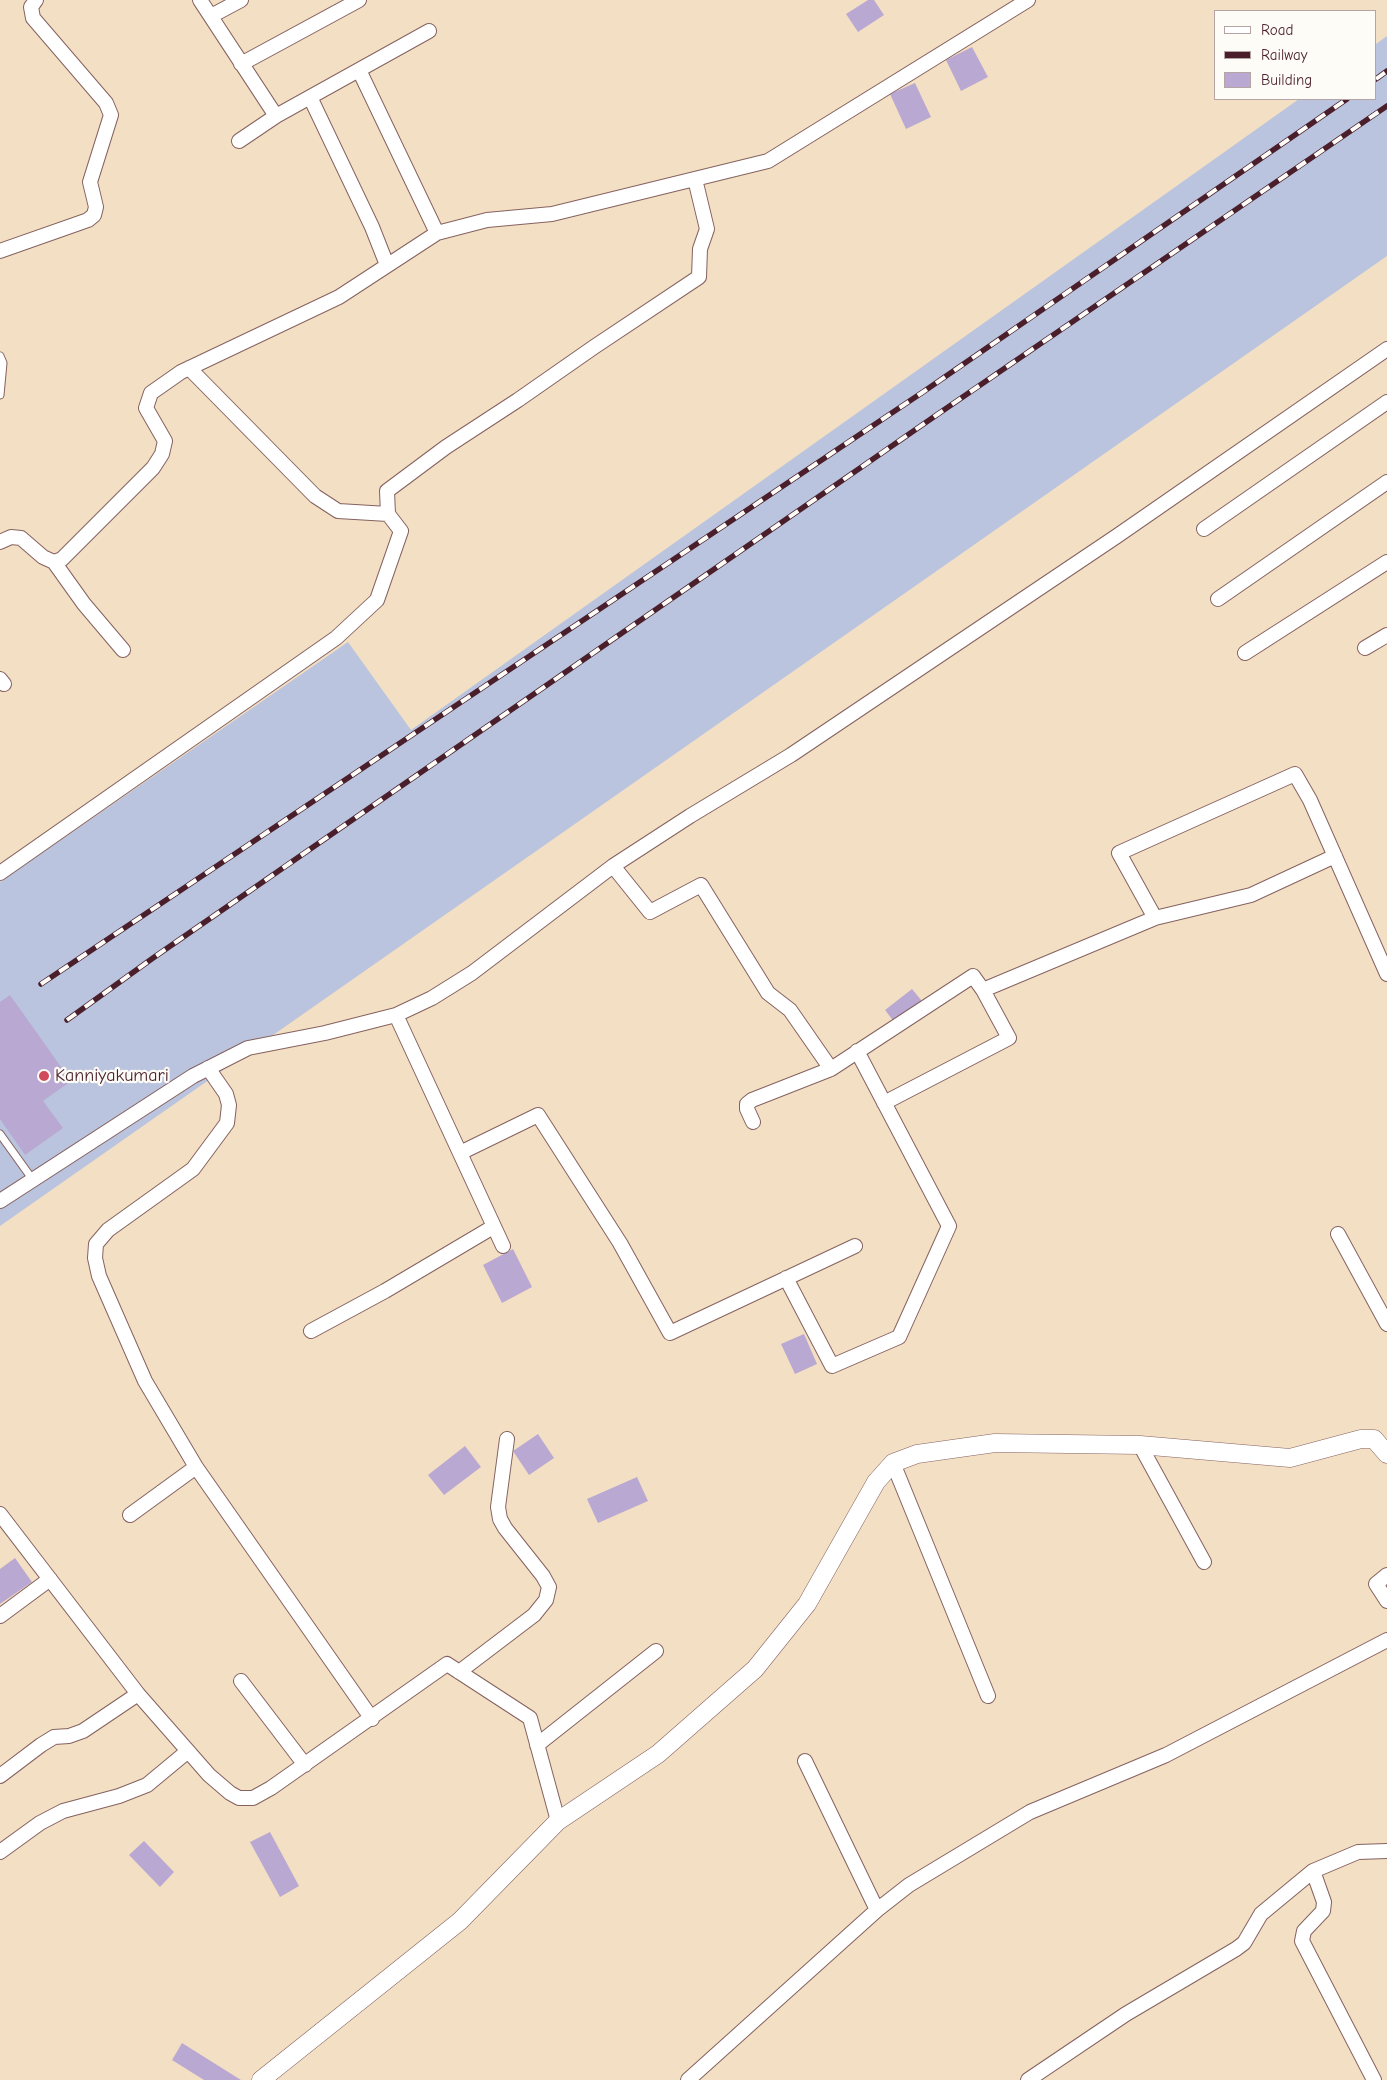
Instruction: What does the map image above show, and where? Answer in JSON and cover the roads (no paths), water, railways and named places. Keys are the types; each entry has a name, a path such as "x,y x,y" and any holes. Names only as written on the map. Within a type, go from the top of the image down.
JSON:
{"street":[{"path":"0,251 88,220 94,215 96,207 90,182 110,115 106,103 33,18 30,7 36,0"},
{"path":"200,0 276,116"},
{"path":"211,16 241,0"},
{"path":"241,64 359,0"},
{"path":"54,562 62,559 153,468 162,454 165,441 146,408 151,393 189,368 338,296 437,233 487,220 552,214 768,160 1028,0"},
{"path":"239,141 276,116 429,31"},
{"path":"359,70 437,233"},
{"path":"310,97 372,227 387,265"},
{"path":"0,873 336,638 377,600 401,531 388,514 387,491 446,447 518,400 594,346 699,278 700,250 707,229 695,179"},
{"path":"0,1201 193,1076 248,1048 325,1033 396,1015 432,998 472,973 613,866 690,816 791,755 1117,536 1387,348"},
{"path":"189,368 315,496 338,511 388,514"},
{"path":"1204,529 1387,402"},
{"path":"1218,599 1387,482"},
{"path":"0,542 11,537 21,538 43,557 54,562 84,604 123,650"},
{"path":"1245,653 1387,562"},
{"path":"1365,648 1387,635"},
{"path":"1155,918 1119,853 1294,774 1310,800 1387,974"},
{"path":"983,990 1155,918 1250,895 1335,856"},
{"path":"613,866 650,912 702,886 768,993 790,1010 831,1069"},
{"path":"753,1122 748,1109 748,1104 752,1100 831,1069 974,976 1009,1038 884,1103"},
{"path":"396,1015 503,1246"},
{"path":"786,1278 832,1366 899,1337 949,1226 857,1051"},
{"path":"208,1068 226,1094 229,1105 227,1123 193,1169 108,1230 96,1244 95,1258 99,1276 145,1381 196,1466 372,1719"},
{"path":"460,1153 538,1114 620,1243 670,1333 855,1246"},
{"path":"311,1332 493,1227"},
{"path":"1338,1234 1387,1324"},
{"path":"459,1672 534,1614 546,1600 549,1587 544,1576 505,1528 500,1519 498,1507 507,1439"},
{"path":"261,2080 460,1922 558,1821 658,1754 755,1669 807,1604 876,1482 893,1463 917,1454 995,1443 1140,1444 1290,1458 1361,1440 1374,1439 1387,1454"},
{"path":"1140,1444 1204,1562"},
{"path":"893,1463 988,1696"},
{"path":"130,1514 196,1466"},
{"path":"0,1514 138,1694 209,1775 230,1793 239,1798 253,1798 271,1788 372,1719 447,1664 530,1718 558,1821"},
{"path":"1387,1575 1376,1584 1387,1601"},
{"path":"0,1616 50,1578"},
{"path":"688,2080 877,1910 909,1885 1030,1812 1166,1755 1387,1640"},
{"path":"537,1745 656,1651"},
{"path":"241,1681 305,1765"},
{"path":"0,1776 54,1737 69,1736 83,1731 138,1694"},
{"path":"0,1852 40,1823 63,1811 119,1796 147,1785 188,1751"},
{"path":"805,1761 877,1910"},
{"path":"1028,2080 1126,2014 1236,1949 1244,1942 1261,1914 1313,1871 1358,1852 1387,1851"},
{"path":"1313,1871 1324,1902 1323,1911 1304,1931 1302,1941 1374,2080"}],"lane":[{"path":"0,356 3,363 0,395"},
{"path":"0,1134 33,1180"}],"railway":[{"path":"1377,78 1387,71"},
{"path":"41,984 923,392 1346,100"},
{"path":"67,1020 153,958 938,414 1387,106"}],"place":[{"name":"Kanniyakumari","path":"44,1076"}]}
